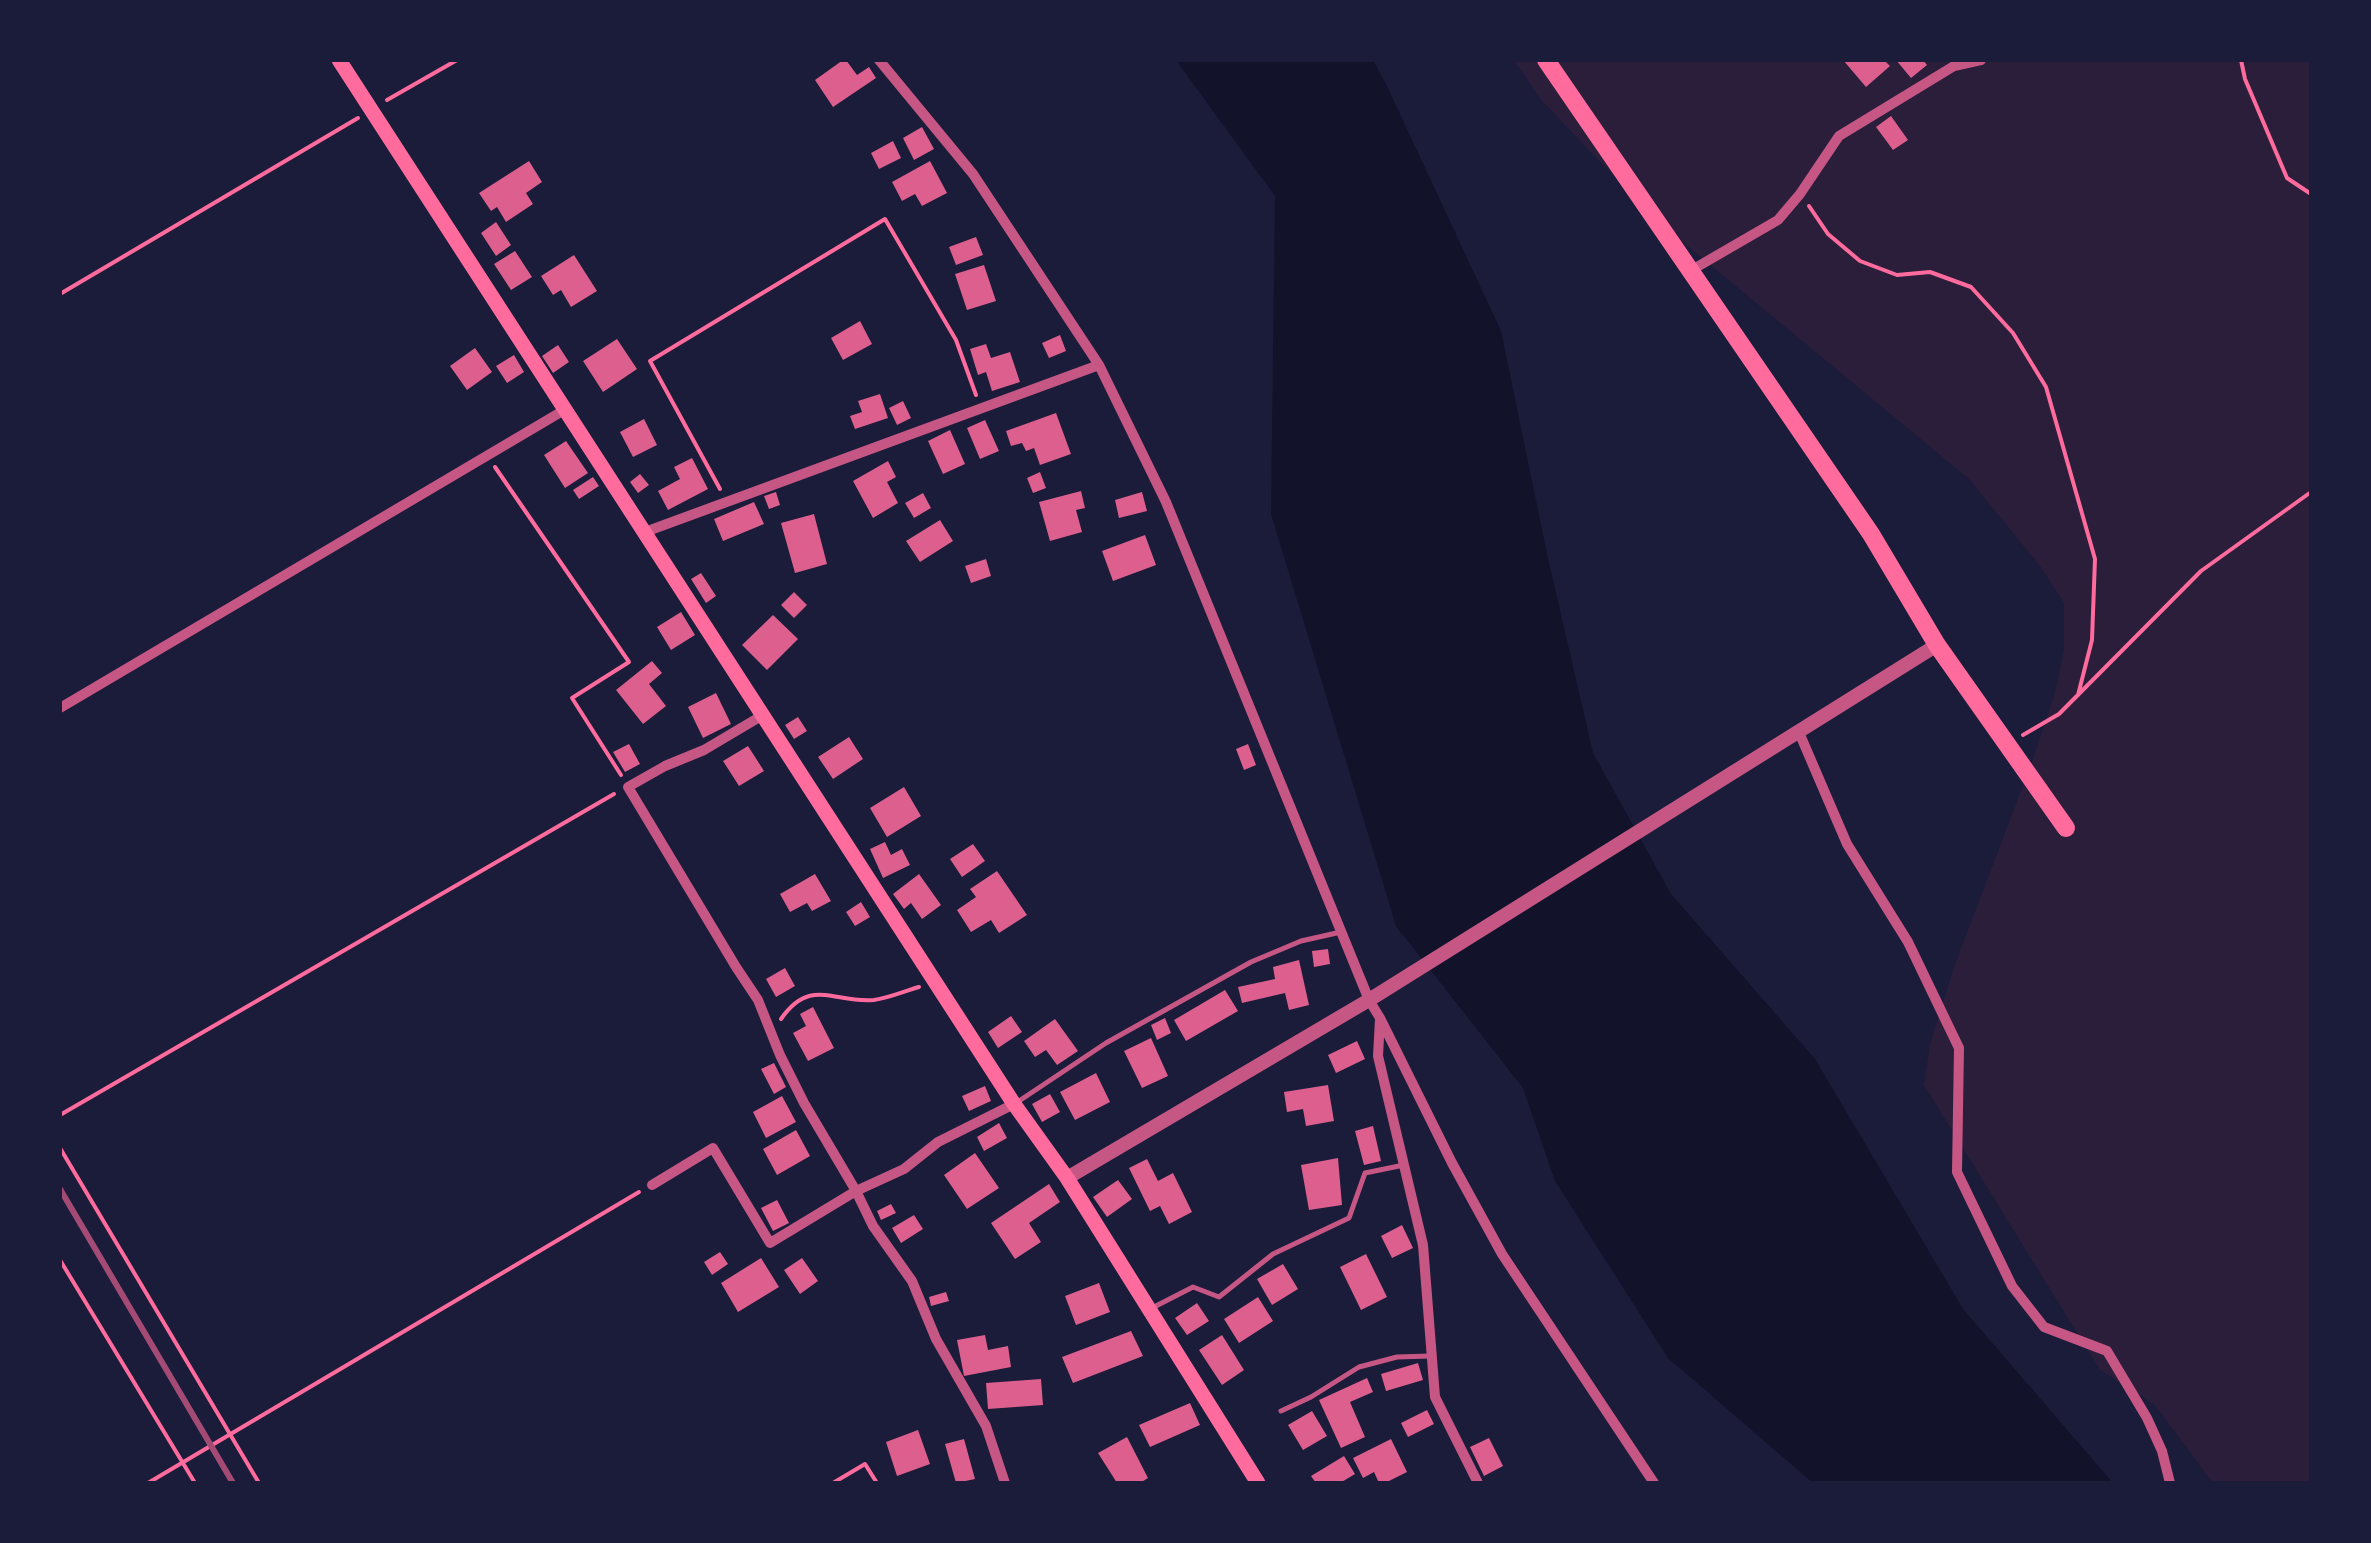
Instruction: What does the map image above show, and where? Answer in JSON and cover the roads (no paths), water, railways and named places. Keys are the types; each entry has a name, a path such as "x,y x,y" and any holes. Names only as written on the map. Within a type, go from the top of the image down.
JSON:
{"highway":[{"path":"1546,60 1870,534 1937,645 2066,828"}],"main road":[{"path":"339,60 1014,1104 1067,1178 1258,1483"}],"street":[{"path":"879,60 973,174 1099,365 1166,502 1369,1000 1502,1254 1654,1483"},
{"path":"1690,272 1778,220 1839,136 1954,66 1982,60"},
{"path":"645,532 1099,365"},
{"path":"60,708 566,409"},
{"path":"1067,1178 1369,1000 1937,645"},
{"path":"763,715 704,750 628,786 758,1000 804,1103 873,1226 912,1281 936,1339 986,1426 1006,1483"},
{"path":"1798,730 1847,844 1908,942 1958,1048 1957,1172 2012,1286 2044,1327 2108,1351 2155,1434 2170,1483"},
{"path":"1380,1018 1378,1056 1422,1244 1435,1397 1478,1483"},
{"path":"652,1185 712,1148 770,1243 856,1191 904,1169 938,1142 1014,1104"}],"lane":[{"path":"1014,1104 1106,1043 1251,962 1301,941 1342,932"},
{"path":"1149,1309 1193,1287 1219,1297 1273,1254 1349,1218 1365,1173 1404,1165"},
{"path":"1281,1411 1359,1368 1397,1357 1432,1356"}],"railway":[{"path":"60,1189 233,1483"}]}
